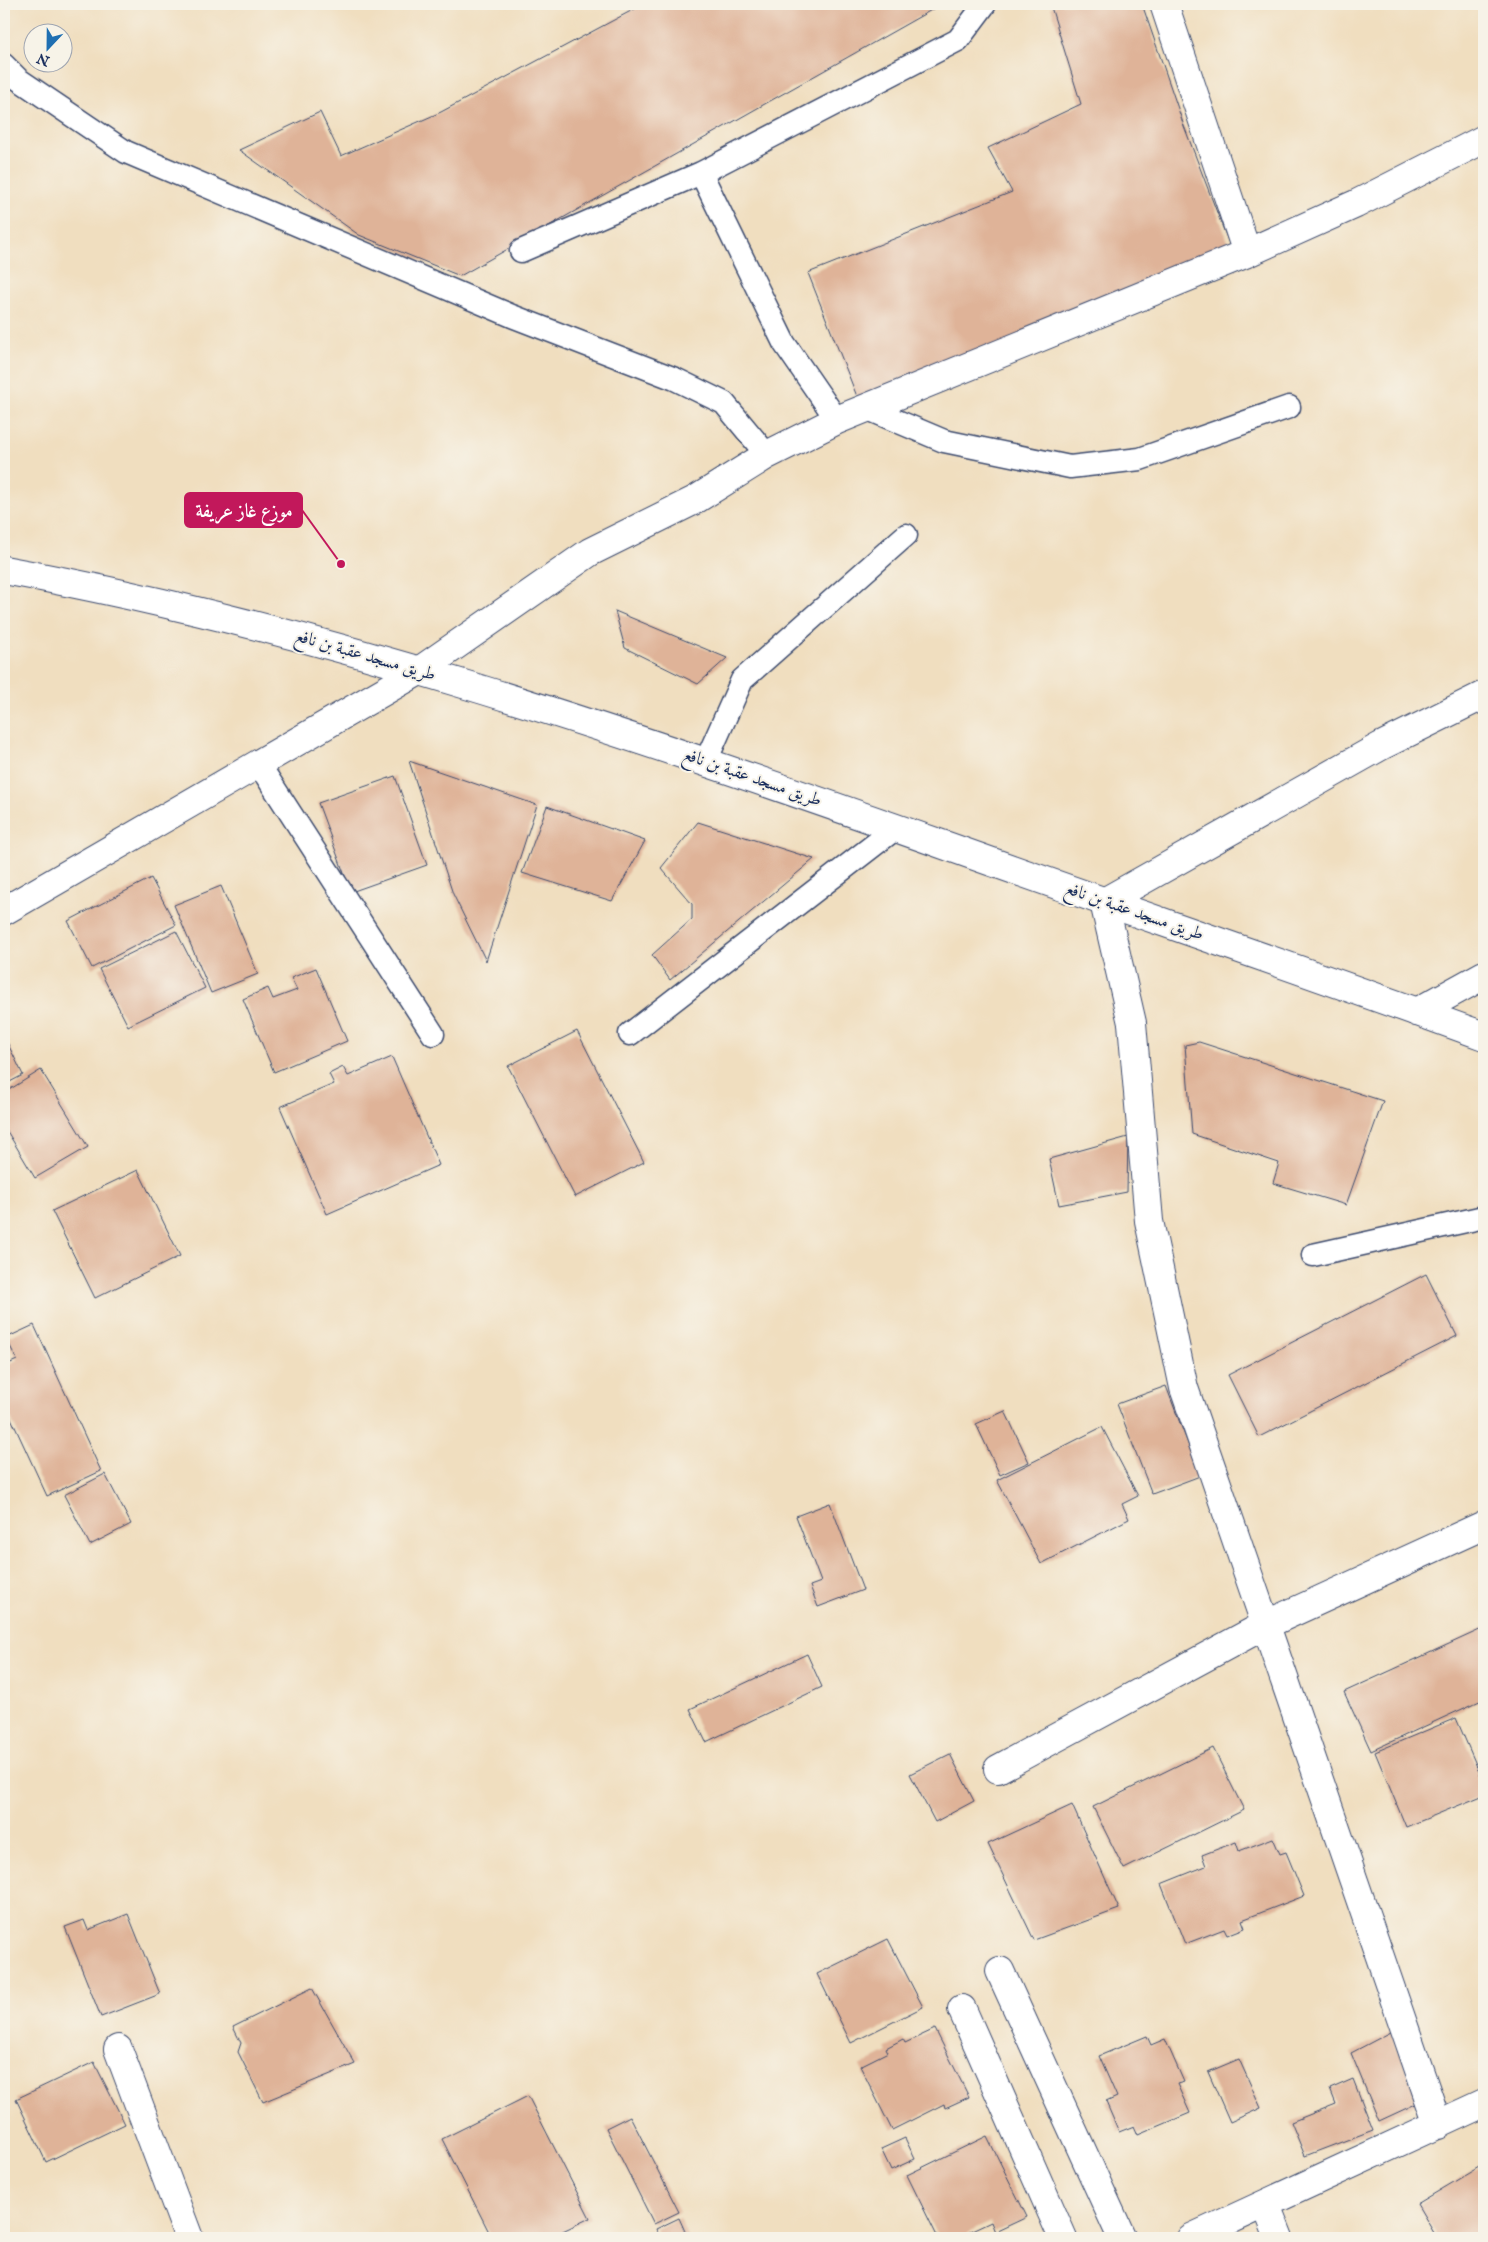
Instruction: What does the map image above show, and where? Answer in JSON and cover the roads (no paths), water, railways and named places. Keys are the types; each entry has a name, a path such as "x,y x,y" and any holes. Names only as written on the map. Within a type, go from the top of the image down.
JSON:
{"street":[{"path":"1164,4 1247,253"},
{"path":"4,911 419,671 590,552 695,500 767,455 836,420 1247,253 1356,204 1484,139"},
{"name":"طريق مسجد عقبة بن نافع","path":"4,570 182,606 419,671 706,761 1484,1036"},
{"path":"1438,2125 1184,1388 1149,1221 1132,1023 1104,902 1381,746 1484,695"},
{"path":"1417,1012 1484,975"},
{"path":"998,1769 1265,1625 1484,1525"},
{"path":"1000,1971 1122,2238"},
{"path":"962,2009 1063,2238"},
{"path":"118,2049 189,2238"},
{"path":"1191,2238 1484,2103"},
{"path":"1266,2205 1279,2238"}],"lane":[{"path":"521,251 701,173 958,40 985,4"},
{"path":"4,65 18,79 126,152 512,316 674,379 724,403 767,455"},
{"path":"701,173 784,343 836,420"},
{"path":"866,408 944,441 1070,467 1140,459 1289,407"},
{"path":"706,761 742,680 906,535"},
{"path":"258,764 433,1034"},
{"path":"630,1034 896,828"},
{"path":"1313,1255 1484,1217"}],"place":[{"name":"موزع غاز عريفة","path":"341,564"}]}
